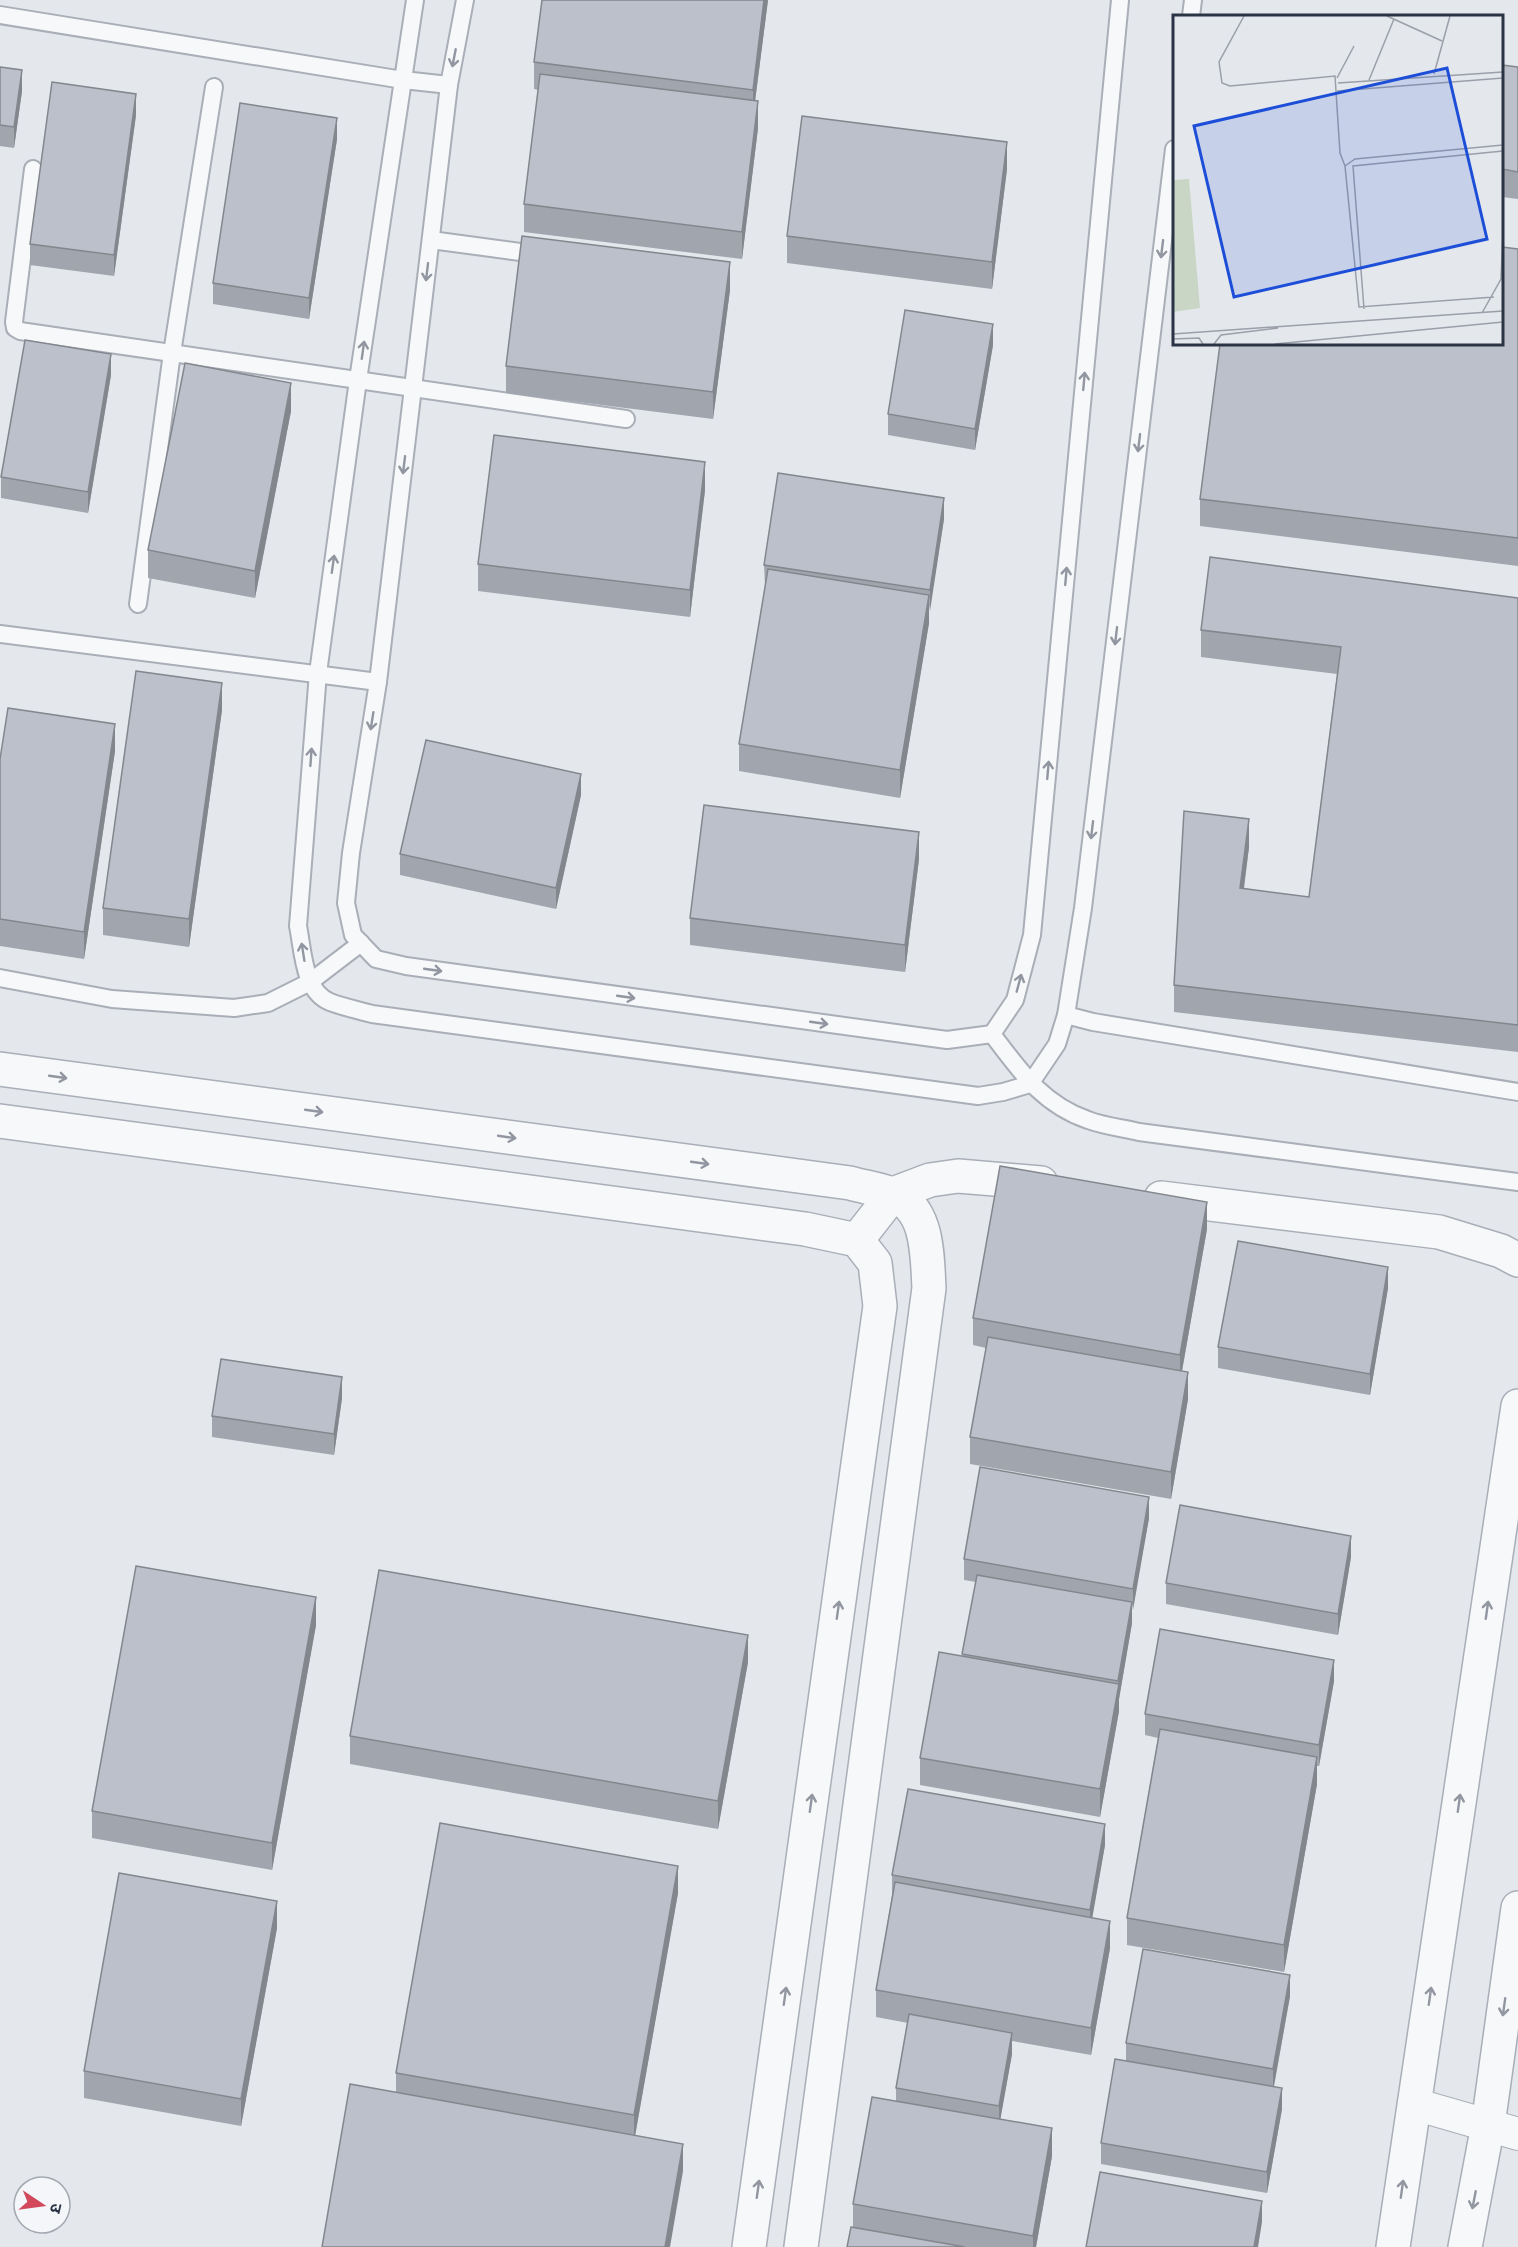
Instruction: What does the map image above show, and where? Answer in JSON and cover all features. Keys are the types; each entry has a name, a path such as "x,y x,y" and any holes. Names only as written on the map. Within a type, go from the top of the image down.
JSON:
{"street":[{"path":"0,1070 850,1183 893,1194 912,1206 926,1238 929,1288 801,2247"},
{"path":"260,1156 267,1105"},
{"path":"0,1121 805,1229 857,1240 875,1263 880,1306 750,2247"},
{"path":"857,1240 893,1194 930,1180 958,1176 1075,1187"},
{"path":"1134,1194 1439,1232 1501,1251 1518,1260"},
{"path":"1393,2247 1518,1406"},
{"path":"800,1882 850,1889"},
{"path":"1465,2247 1503,2130 1518,1908"},
{"path":"1414,2104 1503,2130"}],"lane":[{"path":"415,0 358,380 318,673 298,926 305,965 316,993 328,1001 372,1014 978,1096 1030,1084 1057,1044 1066,1015 1083,908 1173,157"},
{"path":"465,0 449,85 378,682 351,853 346,903 353,935 376,959 406,966 947,1040 992,1034 1015,1000 1032,935 1120,0"},
{"path":"1191,15 1192,0"},
{"path":"0,15 403,80 449,85"},
{"path":"138,604 172,353 214,87"},
{"path":"33,169 14,322 15,328 26,333 626,419"},
{"path":"431,240 557,257"},
{"path":"0,634 378,682"},
{"path":"0,978 112,999 234,1008 268,1003 310,982 361,944"},
{"path":"1066,1015 1093,1023 1518,1092"},
{"path":"992,1034 1030,1084 1061,1109 1080,1117 1138,1132 1518,1182"}],"building":[{"path":"542,0 764,0 753,90 534,62"},
{"path":"1503,65 1518,67 1518,172 1503,169"},
{"path":"0,67 22,70 14,127 0,125"},
{"path":"540,74 758,101 742,232 524,204"},
{"path":"52,82 136,94 114,255 30,244"},
{"path":"240,103 337,118 309,298 213,283"},
{"path":"802,116 1007,142 992,262 787,236"},
{"path":"522,236 730,262 713,392 506,366"},
{"path":"1503,247 1518,249 1518,538 1200,499 1220,345 1503,345"},
{"path":"905,310 993,324 975,429 888,414"},
{"path":"25,340 111,354 88,492 1,477"},
{"path":"185,363 291,383 255,571 148,550"},
{"path":"494,435 705,462 690,590 478,564"},
{"path":"778,473 944,498 930,590 764,565"},
{"path":"1210,557 1518,598 1518,1025 1174,985 1184,811 1249,819 1240,888 1309,897 1341,647 1201,630"},
{"path":"768,569 929,595 900,770 739,744"},
{"path":"136,671 222,683 189,919 103,908"},
{"path":"8,708 115,724 84,932 0,919 0,759"},
{"path":"426,740 581,774 556,888 400,854"},
{"path":"704,805 919,832 905,945 690,918"},
{"path":"1000,1166 1207,1202 1180,1355 973,1318"},
{"path":"1238,1241 1388,1267 1370,1374 1218,1347"},
{"path":"988,1337 1188,1372 1171,1472 970,1437"},
{"path":"221,1359 342,1377 334,1434 212,1416"},
{"path":"980,1467 1149,1497 1133,1589 964,1559"},
{"path":"1180,1505 1351,1536 1338,1614 1166,1583"},
{"path":"136,1566 316,1597 272,1843 92,1811"},
{"path":"379,1570 748,1635 718,1801 350,1736"},
{"path":"977,1575 1132,1602 1118,1681 962,1654"},
{"path":"1160,1629 1334,1660 1319,1745 1145,1714"},
{"path":"939,1652 1119,1684 1100,1789 920,1758"},
{"path":"1160,1729 1317,1757 1284,1945 1127,1918"},
{"path":"908,1789 1105,1824 1090,1910 892,1875"},
{"path":"440,1823 678,1866 634,2115 396,2073"},
{"path":"119,1873 277,1901 241,2099 84,2071"},
{"path":"895,1882 1110,1921 1091,2028 876,1990"},
{"path":"1143,1949 1290,1975 1273,2069 1126,2043"},
{"path":"909,2014 1012,2033 999,2106 896,2088"},
{"path":"1115,2059 1282,2088 1267,2172 1101,2143"},
{"path":"350,2084 683,2144 665,2247 322,2247"},
{"path":"872,2097 1052,2128 1033,2236 853,2204"},
{"path":"1100,2172 1262,2201 1254,2247 1086,2247"},
{"path":"851,2227 965,2247 847,2247"}]}
